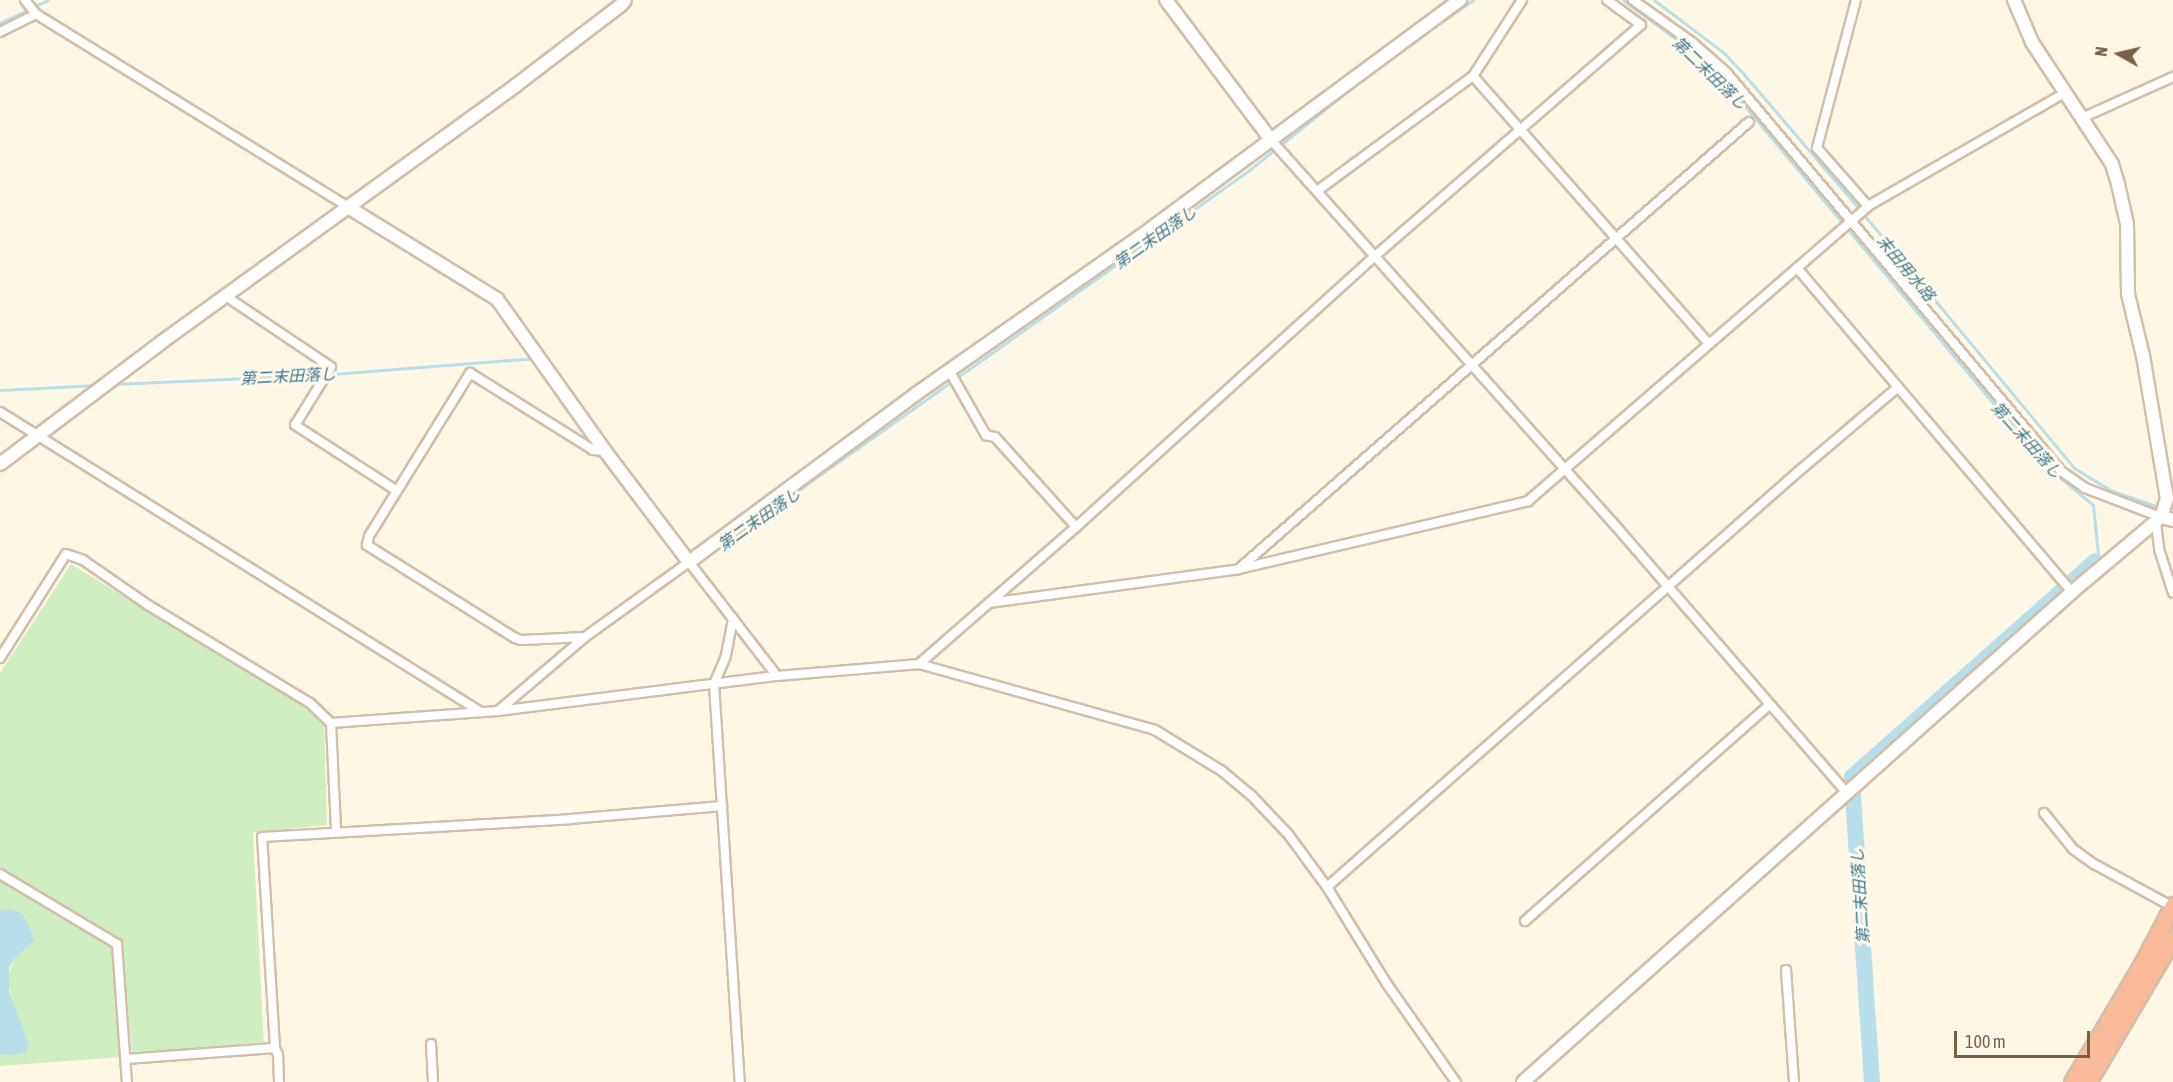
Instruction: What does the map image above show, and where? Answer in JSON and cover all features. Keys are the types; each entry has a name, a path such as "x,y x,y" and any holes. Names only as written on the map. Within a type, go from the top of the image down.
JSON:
{"highway":[{"path":"2072,1082 2142,964 2173,906"},
{"path":"2088,1082 2173,939"}],"street":[{"path":"25,0 36,14 497,299 605,451 777,676"},
{"path":"0,464 163,341 227,297 524,79 625,0"},
{"path":"1166,0 1271,140 1848,794"},
{"path":"498,711 585,637 1271,140 1460,0"},
{"path":"1317,191 1473,76 1522,0"},
{"path":"919,664 1076,527 1375,256 1522,131 1641,25 1607,0"},
{"path":"1633,0 1694,43 1726,72 2061,471 2085,488 2163,520"},
{"path":"1856,0 1817,148 1868,206"},
{"path":"2014,0 2032,42 2084,117 2112,164 2127,224 2128,294 2143,356 2167,499 2159,549 2173,593"},
{"path":"0,32 36,14"},
{"path":"1473,76 1708,343"},
{"path":"2084,117 2173,77"},
{"path":"989,603 1239,569 1528,501 1868,206 2066,93"},
{"path":"1239,569 1749,122"},
{"path":"1797,268 2072,592"},
{"path":"227,297 332,367 295,425 397,491"},
{"path":"950,372 986,435 994,437 1076,527"},
{"path":"585,637 521,640 515,638 367,545 369,536 470,373 593,450 605,451"},
{"path":"1327,887 1898,387"},
{"path":"0,412 481,712"},
{"path":"1523,1082 2072,592 2163,520"},
{"path":"0,658 66,554 83,560 148,604 310,703 332,723 336,831"},
{"path":"733,619 726,656 714,684 740,1082"},
{"path":"332,723 498,711 777,676 919,664 1155,730 1222,771 1251,795 1288,834 1327,887 1387,984 1456,1082"},
{"path":"1525,921 1769,705"},
{"path":"279,1082 262,837 570,819 722,806"},
{"path":"2043,813 2080,854 2173,906"},
{"path":"0,874 117,945 127,1082"},
{"path":"1786,970 1794,1082"},
{"path":"431,1044 433,1082"},
{"path":"126,1059 275,1048"}],"green space":[{"path":"71,564 324,719 327,825 253,832 264,1046 132,1053 121,939 0,867 0,673"},
{"path":"0,880 114,949 122,1057 0,1066 0,1054 26,1052 28,1041 14,1009 7,977 15,958 35,940 24,916 6,909 0,911"}],"water":[{"path":"15,910 24,916 35,940 15,958 9,968 9,991 29,1045 26,1052 12,1055 0,1054 0,911"}],"waterway":[{"name":"末田用水路","path":"0,23 48,0"},
{"name":"第二末田落し","path":"1424,34 1473,0"},
{"name":"第二末田落し","path":"1623,0 1687,47 1738,98 2046,466 2093,505 2098,554 2095,561"},
{"name":"末田用水路","path":"1654,0 1724,53 1741,71 1855,204 2074,468 2110,490 2161,508"},
{"name":"第二末田落し","path":"752,523 1248,171 1363,79"},
{"name":"第二末田落し","path":"113,384 320,375 534,358"},
{"name":"第二末田落し","path":"0,390 97,385"},
{"name":"第二末田落し","path":"664,539 680,559"},
{"name":"第二末田落し","path":"1872,1082 1852,777 2095,561"}]}
